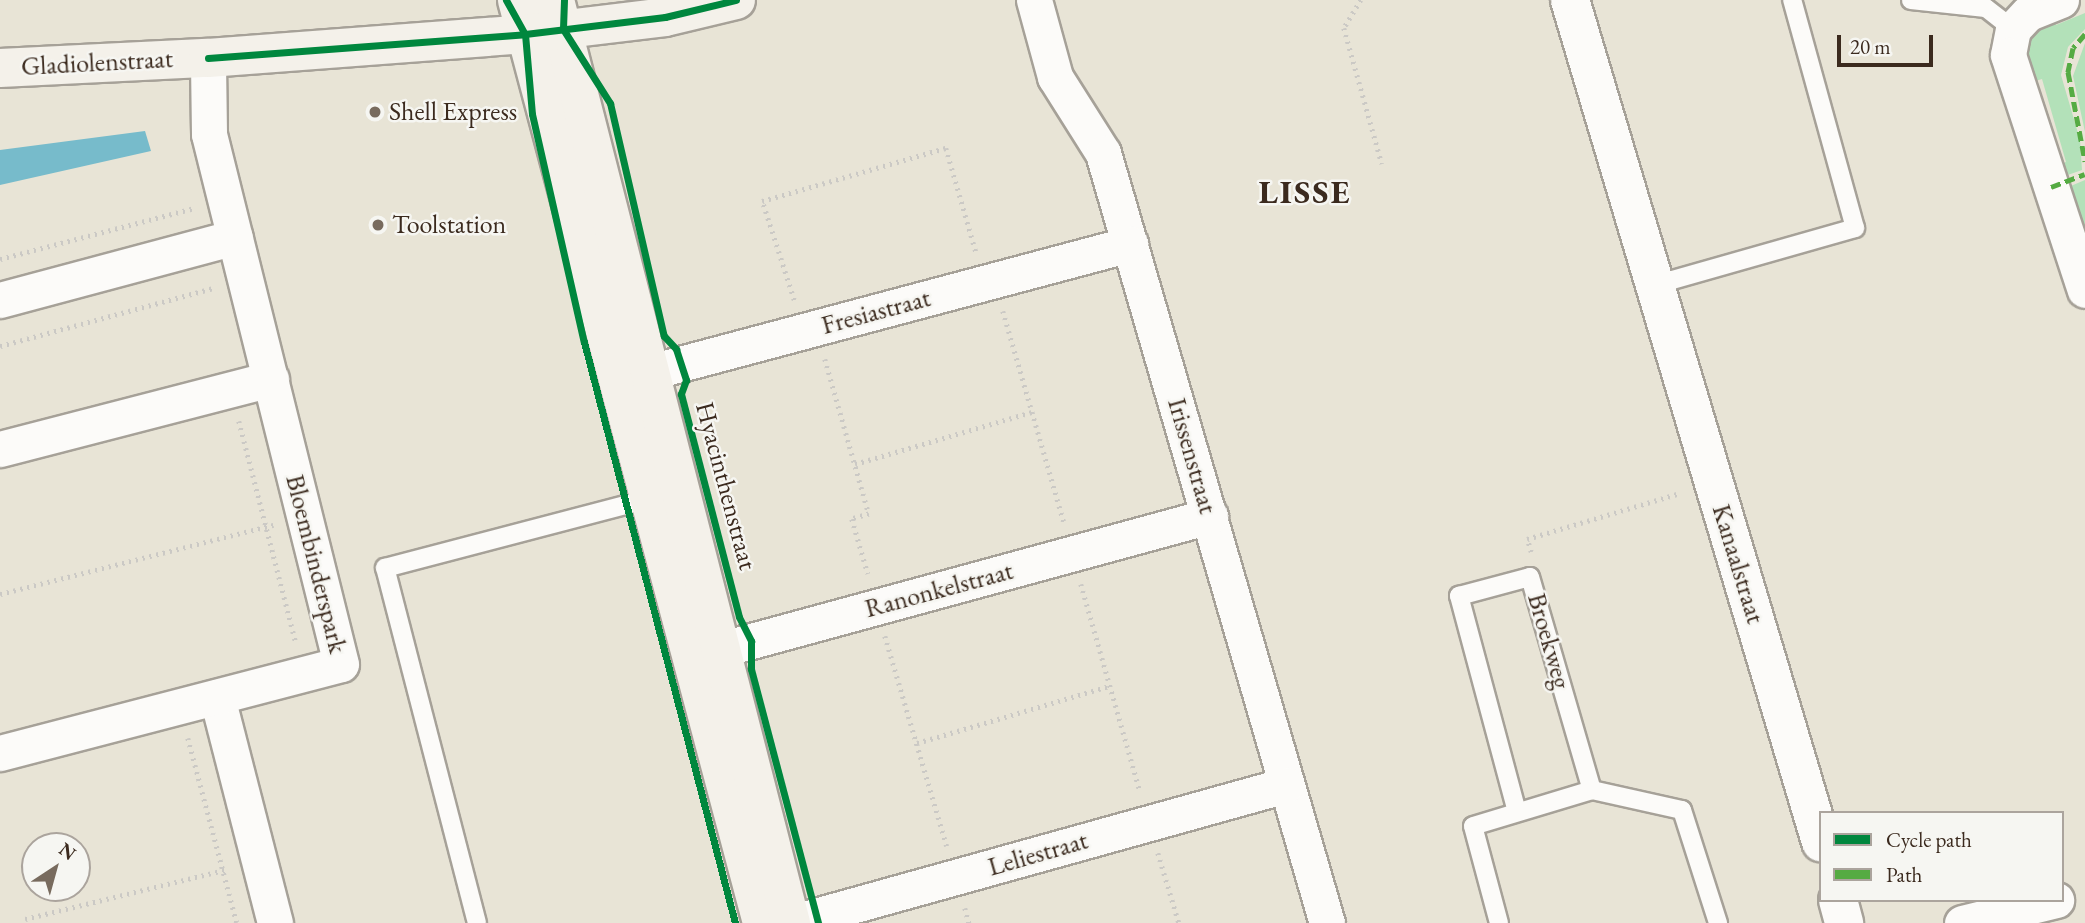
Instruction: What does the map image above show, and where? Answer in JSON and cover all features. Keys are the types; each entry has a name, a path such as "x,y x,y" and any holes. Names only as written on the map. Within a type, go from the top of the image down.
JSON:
{"main road":[{"name":"Gladiolenstraat","path":"0,68 208,58 521,17 665,17 736,0"},
{"name":"Hyacinthenstraat","path":"559,15 636,376 651,498 762,923"},
{"name":"Hyacinthenstraat","path":"521,17 722,649 791,923"}],"street":[{"name":"Irissenstraat","path":"1034,0 1055,77 1103,153 1327,923"},
{"name":"Kanaalstraat","path":"1570,0 1819,835"},
{"path":"2061,0 2028,13 2012,29 2008,55 2085,290"},
{"name":"Bloembinderspark","path":"0,753 341,664 209,134 208,58"},
{"path":"0,300 235,237"},
{"name":"Fresiastraat","path":"636,376 1130,244"},
{"path":"0,449 271,379"},
{"name":"Ranonkelstraat","path":"722,649 1210,516"},
{"path":"217,697 275,923"},
{"name":"Leliestraat","path":"791,923 1286,785"},
{"path":"2064,898 2085,893"},
{"path":"1839,902 1844,923"},
{"path":"1962,923 2048,902"}],"lane":[{"path":"1655,285 1855,228 1791,0"},
{"path":"1911,0 1986,8 2012,29"},
{"path":"477,923 385,568 651,498"},
{"name":"Broekweg","path":"1517,813 1459,596 1530,577 1592,790"},
{"path":"1499,923 1473,826 1592,790 1682,810 1718,923"}],"path":[{"path":"1361,0 1344,28 1382,164"},
{"path":"804,331 762,201 946,148 1032,412 1179,923"},
{"path":"0,259 226,200"},
{"path":"0,346 246,280"},
{"path":"231,390 303,674"},
{"path":"856,464 1032,412"},
{"path":"1530,577 1535,564 1527,539 1714,482"},
{"path":"0,594 304,517"},
{"path":"917,743 1110,686"},
{"path":"180,707 237,923"},
{"path":"25,919 259,861"}],"green space":[{"path":"2085,13 2085,29 2068,47 2061,75 2080,140 2082,170 2062,177 2058,165 2066,162 2042,79 2032,82 2025,53 2028,33 2052,16 2056,25"},
{"path":"2085,43 2085,132 2073,76"},
{"path":"2085,180 2085,244 2066,188"}],"water":[{"path":"145,131 151,151 0,185 0,150"}],"marked path":[{"path":"2085,34 2073,48 2068,72 2085,161"},
{"path":"2051,187 2085,174"}],"cycle path":[{"path":"506,0 525,34 532,114 584,342 735,923"},
{"path":"564,0 563,29 610,103 664,336 676,349 686,380 681,394 739,617 751,641 751,669 818,923"},
{"path":"208,58 525,34 665,17 736,0"}],"place":[{"name":"Shell Express","path":"375,112"},
{"name":"Toolstation","path":"378,225"}],"district":[{"name":"LISSE","path":"1305,192"}]}
